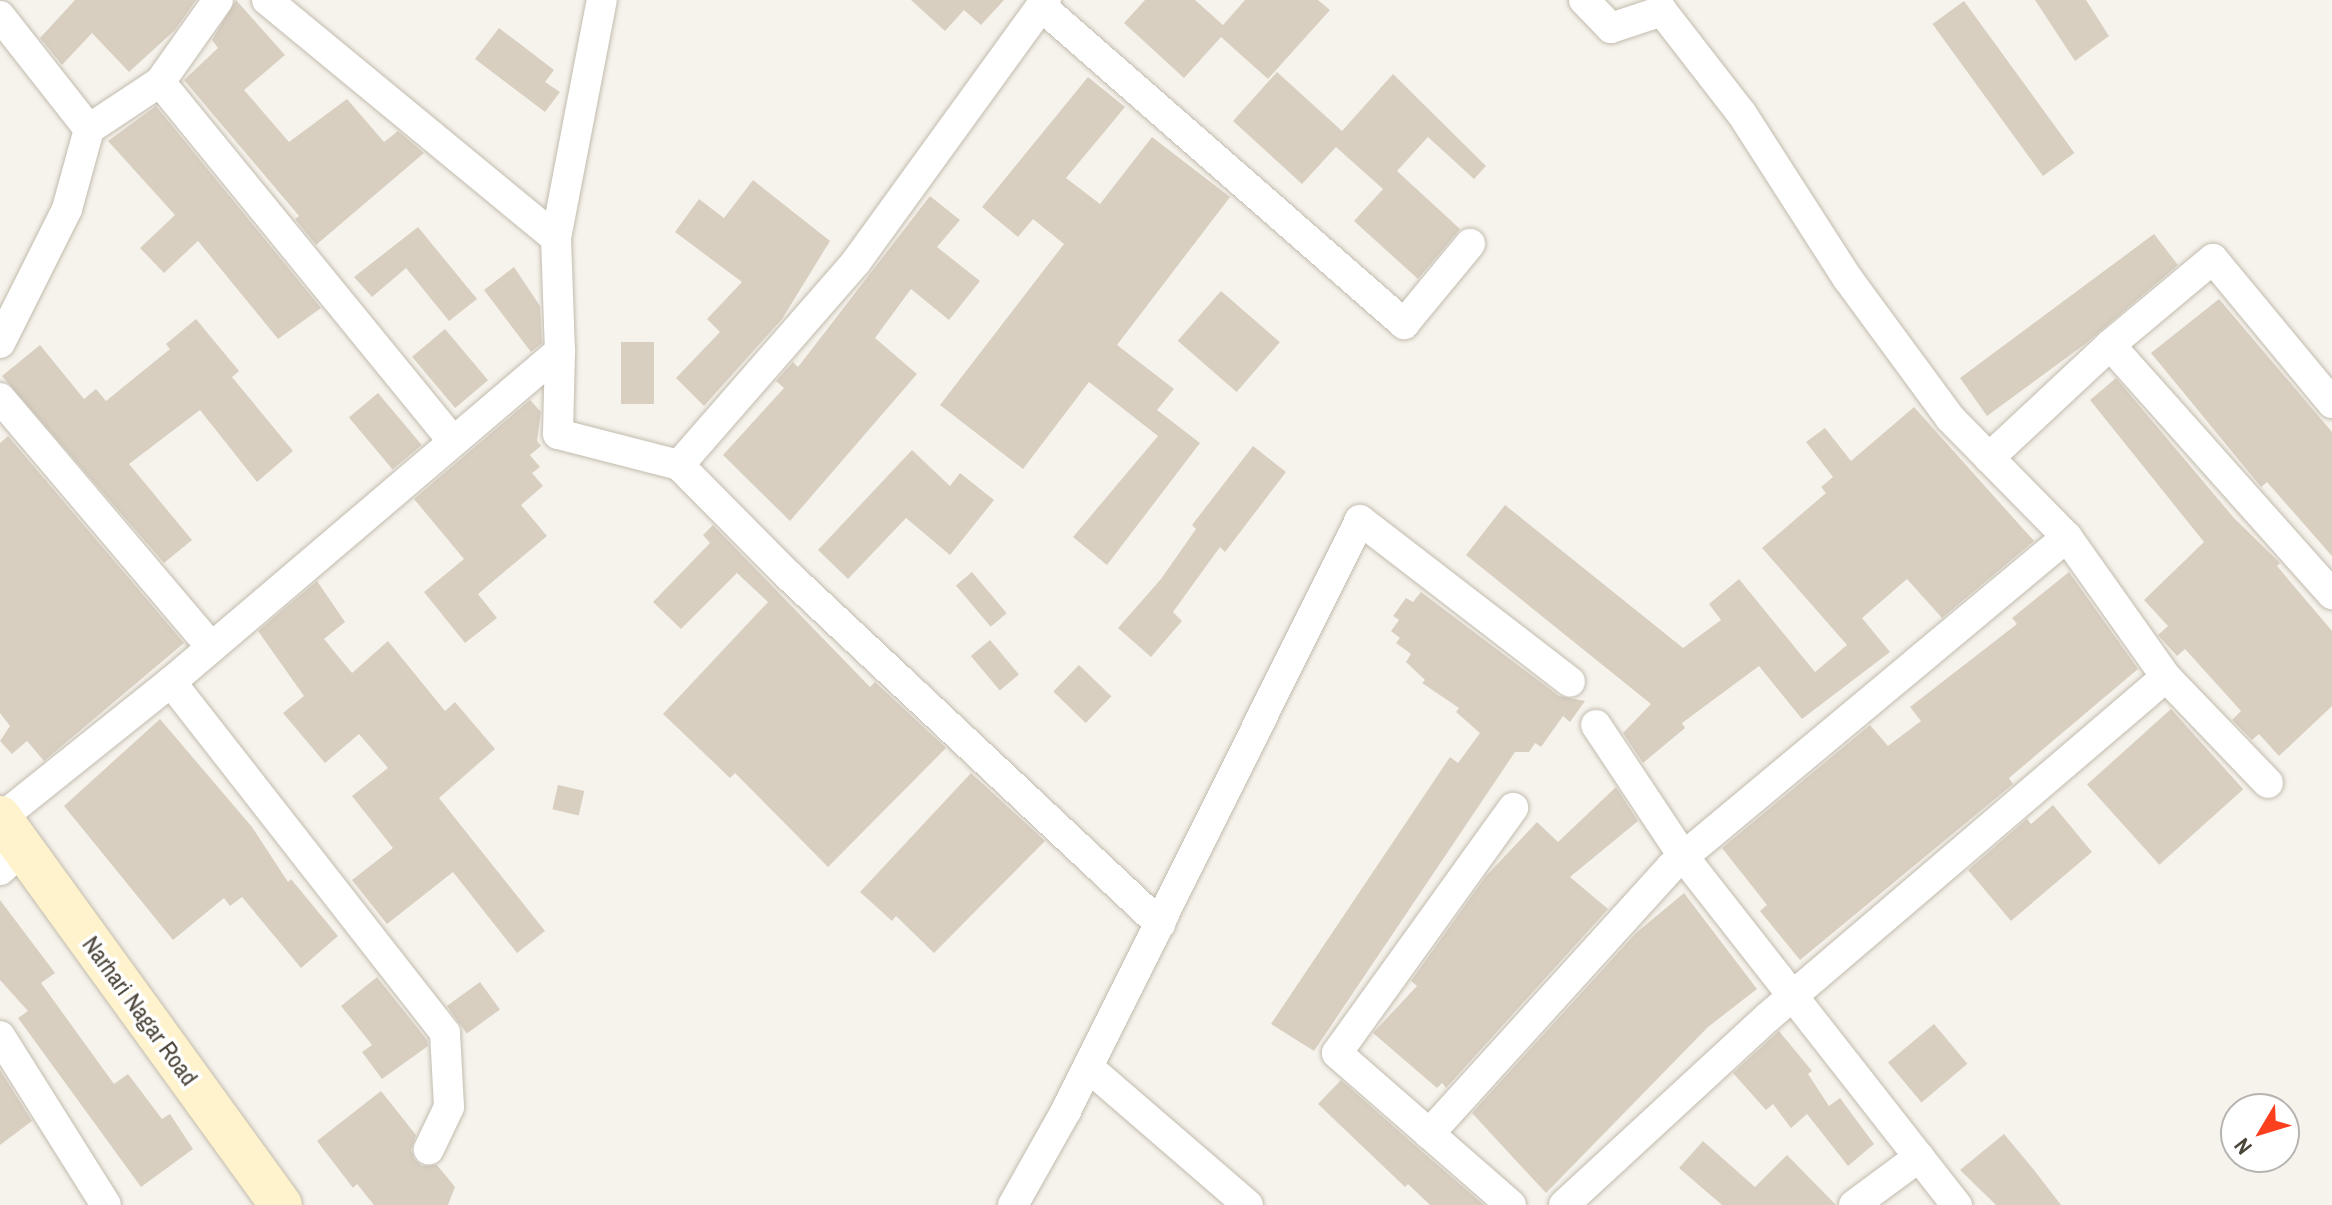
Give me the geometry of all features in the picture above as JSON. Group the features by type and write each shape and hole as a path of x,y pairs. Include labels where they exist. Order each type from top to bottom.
{"street":[{"path":"0,343 67,209 89,129 160,82 218,0"},
{"path":"267,0 556,238"},
{"path":"602,0 556,238 560,351 558,434 679,465 789,576 1160,924"},
{"path":"1584,0 1611,28 1662,11 1742,114 1895,342 1950,418 2067,537 2166,677 2268,783"},
{"path":"679,465 856,262 1044,3 1404,324 1470,244"},
{"path":"0,16 89,129"},
{"path":"160,82 453,441"},
{"path":"1989,458 2110,345 2213,259 2332,403"},
{"path":"2110,345 2332,594"},
{"path":"6,839 210,646 560,351"},
{"path":"0,398 210,646"},
{"path":"1013,1205 1088,1067 1360,520 1570,682"},
{"path":"1429,1134 1683,856 2067,537"},
{"path":"1564,1205 1793,996 2166,677"},
{"path":"171,682 445,1033 449,1107 429,1149"},
{"path":"1596,725 1683,856 1957,1205"},
{"path":"1511,1205 1337,1053 1513,808"},
{"name":"Narhari Nagar Road","path":"6,839 281,1205"},
{"path":"0,1036 106,1205"},
{"path":"1088,1067 1248,1205"},
{"path":"1854,1205 1919,1157"}],"building":[{"path":"75,0 196,0 175,30 129,72 92,33 62,65 40,38"},
{"path":"236,0 285,55 244,90 289,142 347,99 384,142 398,131 424,153 316,245 295,219 299,216 184,80 218,48 212,40"},
{"path":"911,0 1004,0 981,25 964,10 945,31"},
{"path":"1145,0 1195,0 1223,25 1245,0 1318,0 1330,10 1268,79 1221,37 1184,78 1124,23"},
{"path":"2035,0 2086,0 2109,36 2075,61"},
{"path":"1964,1 2075,153 2043,176 1932,24"},
{"path":"499,28 554,70 545,82 560,92 545,112 475,59"},
{"path":"1277,72 1342,131 1393,74 1486,166 1474,179 1428,137 1397,171 1460,229 1418,279 1354,221 1383,189 1336,147 1302,184 1233,121"},
{"path":"1088,77 1125,107 1066,178 1100,204 1152,137 1230,197 1117,345 1174,389 1157,410 1200,443 1107,565 1073,537 1158,436 1089,382 1023,469 940,405 1064,244 1033,219 1018,237 982,207"},
{"path":"156,106 321,308 278,339 198,241 164,273 140,248 175,215 108,141"},
{"path":"753,180 830,241 782,319 704,406 676,378 720,332 707,319 742,282 675,232 699,199 724,218"},
{"path":"930,196 960,220 937,247 980,281 949,320 911,289 875,338 917,374 790,521 723,455 784,388 776,381 793,362 798,367"},
{"path":"418,227 477,299 449,321 406,268 372,297 354,277"},
{"path":"2154,234 2178,265 2085,344 1987,416 1960,378"},
{"path":"514,267 540,306 542,343 531,352 484,290"},
{"path":"1221,291 1280,342 1237,392 1178,341"},
{"path":"2219,299 2332,432 2332,556 2267,482 2261,487 2151,353"},
{"path":"196,319 239,371 232,377 293,451 257,482 200,410 129,464 192,540 164,563 2,376 40,345 84,399 96,389 106,401 170,349 166,344"},
{"path":"445,329 488,380 455,408 412,357"},
{"path":"621,342 654,342 654,404 621,404"},
{"path":"2116,378 2234,518 2280,563 2277,566 2332,631 2332,706 2279,756 2259,734 2252,740 2232,720 2241,711 2185,649 2177,656 2158,635 2168,626 2144,600 2204,542 2090,400"},
{"path":"378,393 422,445 393,470 349,417"},
{"path":"530,400 541,412 537,441 541,446 530,455 540,467 532,473 543,486 521,505 547,536 478,594 497,618 465,643 424,592 464,559 414,499"},
{"path":"1914,407 2034,541 1942,618 1907,579 1862,618 1890,652 1802,719 1759,666 1682,723 1685,728 1643,763 1623,733 1651,704 1466,555 1505,505 1683,648 1721,620 1709,604 1739,579 1815,672 1847,645 1762,548 1826,493 1821,487 1833,477 1806,442 1825,428 1851,461"},
{"path":"8,436 184,643 44,761 27,741 12,754 0,741 10,726 0,713 0,443"},
{"path":"1253,446 1286,472 1225,552 1220,547 1173,612 1182,621 1151,657 1118,628 1161,579 1196,529 1192,525"},
{"path":"912,450 950,486 960,473 994,500 950,555 906,518 848,579 818,550"},
{"path":"713,525 870,687 875,682 946,748 828,867 735,773 730,778 663,714 768,602 737,573 681,629 653,602 710,543 703,535"},
{"path":"972,572 1007,613 991,627 956,585"},
{"path":"2069,572 2138,669 2009,778 2013,784 1800,960 1760,911 1767,905 1722,848 1870,725 1888,746 1921,721 1910,707 2017,624 2012,618"},
{"path":"317,581 345,622 324,639 352,673 388,641 445,711 455,702 495,749 439,798 545,931 517,953 453,872 387,924 352,880 393,848 352,796 388,768 359,734 325,763 283,713 304,696 258,631"},
{"path":"1421,592 1559,696 1585,701 1570,722 1563,716 1541,747 1535,743 1529,752 1515,752 1314,1051 1271,1024 1450,757 1458,763 1480,733 1456,712 1459,708 1422,683 1425,680 1406,662 1411,654 1396,643 1400,638 1391,631 1399,620 1393,616 1406,598 1413,602"},
{"path":"990,640 1019,674 1000,691 971,656"},
{"path":"1079,665 1111,696 1086,723 1053,692"},
{"path":"2171,709 2243,789 2159,865 2087,785"},
{"path":"160,719 252,827 288,882 291,879 338,936 301,968 242,897 230,906 224,898 173,940 64,806"},
{"path":"971,773 1045,841 934,953 896,916 892,921 860,892"},
{"path":"558,785 584,791 579,815 552,809"},
{"path":"1616,787 1638,821 1570,877 1608,909 1446,1088 1442,1083 1437,1088 1373,1033 1417,986 1411,981 1486,876 1537,822 1558,842"},
{"path":"2053,805 2092,852 2011,921 1968,870 2027,819 2031,824"},
{"path":"1684,893 1757,989 1708,1027 1546,1193 1472,1113 1636,933"},
{"path":"0,900 55,973 41,983 114,1084 128,1074 162,1119 170,1114 193,1149 141,1187 18,1018 28,1011 0,980"},
{"path":"377,977 427,1040 428,1046 382,1079 362,1052 372,1045 341,1006"},
{"path":"480,982 500,1010 467,1034 447,1006"},
{"path":"1934,1024 1967,1064 1921,1102 1888,1063"},
{"path":"1779,1031 1812,1071 1808,1074 1829,1106 1840,1098 1874,1144 1848,1166 1807,1114 1791,1128 1773,1104 1766,1110 1733,1073"},
{"path":"0,1070 32,1121 0,1145"},
{"path":"1341,1080 1484,1205 1430,1205 1408,1184 1405,1187 1318,1104"},
{"path":"381,1091 416,1135 411,1150 415,1160 422,1166 437,1165 455,1187 448,1205 374,1205 357,1184 353,1188 317,1141"},
{"path":"2004,1134 2061,1205 1996,1205 1960,1170"},
{"path":"1703,1141 1755,1187 1787,1155 1836,1205 1722,1205 1679,1168"}]}
